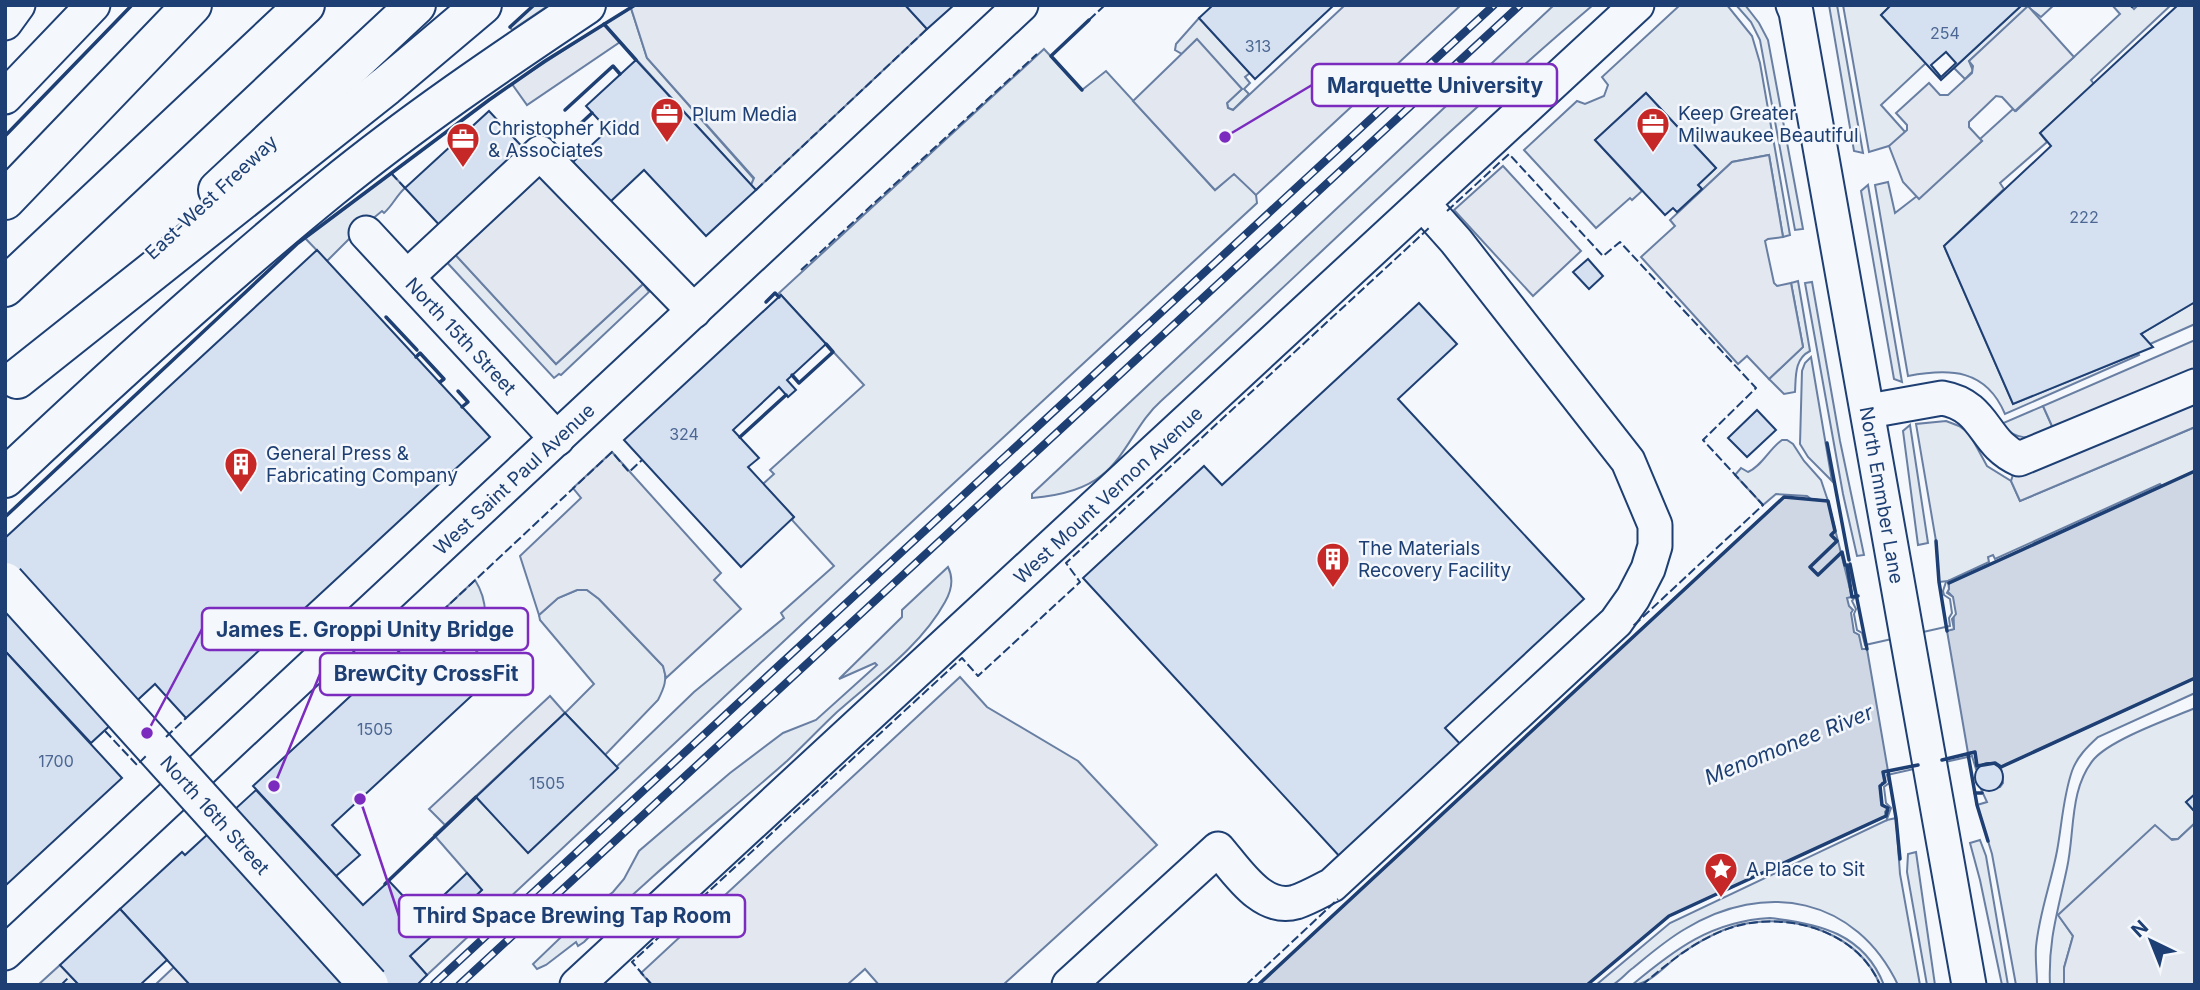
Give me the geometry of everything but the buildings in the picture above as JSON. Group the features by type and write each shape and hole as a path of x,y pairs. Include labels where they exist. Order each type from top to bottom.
{"main road":[{"path":"5,200 192,5"},
{"path":"5,287 305,5"},
{"name":"East-West Freeway","path":"11,384 416,5"},
{"path":"11,384 387,86 482,5"},
{"path":"5,478 164,330 332,187 438,108 586,5"},
{"name":"North 16th Street","path":"5,582 369,985"}],"street":[{"path":"5,17 18,5"},
{"path":"5,23 18,5"},
{"path":"5,97 93,5"},
{"name":"West Saint Paul Avenue","path":"5,953 1021,5"},
{"name":"West Mount Vernon Avenue","path":"578,985 1637,5"},
{"name":"North Emmber Lane","path":"1793,5 1969,985"},
{"path":"407,277 540,153 694,311"},
{"path":"1069,985 1218,849 1258,893 1274,902 1294,903 1332,885 1616,622 1633,598 1648,569 1655,546 1655,525 1628,461 1457,241 1423,204"},
{"name":"North 15th Street","path":"366,233 556,439"},
{"path":"1868,411 1942,398 1953,400 1975,413 2001,449 2019,459 2195,386"}],"shaded area":[{"path":"534,5 549,5 512,30 510,27"},
{"path":"635,5 905,5 927,29 756,190 751,185 754,178 647,58 631,8"},
{"path":"1345,5 1461,5 1256,195 1234,174 1215,190 1133,101 1197,39 1242,89 1227,103 1228,108 1233,110"},
{"path":"1554,5 1593,5 1429,151 1161,401 1102,475 1069,492 1032,498 1032,494"},
{"path":"1680,5 1727,5 1752,36 1760,63 1790,235 1783,237 1769,155 1732,162 1700,192 1702,189 1698,185 1716,168 1646,93 1595,140 1642,191 1596,228 1524,150 1577,101 1585,104 1604,96 1608,85 1602,77"},
{"path":"1736,5 1745,5 1768,40 1803,229 1795,230 1760,40 1751,22"},
{"path":"1829,5 1837,5 1863,153 1854,151"},
{"path":"1843,5 1891,5 1881,15 1926,63 1881,105 1906,133 1892,145 1869,152"},
{"path":"2022,5 2054,5 2041,17 2028,7 1969,61 1973,71 1965,79 1954,68"},
{"path":"2112,5 2130,5 2134,9 2138,5 2171,5 2091,80 2094,84 2040,133 2047,142 2000,183 2004,189 1944,246 2013,404 2138,353 2139,355 2005,414 1988,388 1965,375 1938,372 1908,376 1875,185 1888,182 1895,213 1917,196 1919,198 1982,141 1980,139 2013,109 2016,111 2120,14"},
{"path":"2028,6 2074,57 2015,111 2002,97 1996,96 1969,122 1969,127 1982,141 1919,199 1903,182 1889,146 1907,130 1907,125 1896,113 1929,83 1940,95 1948,95 1972,73 1973,66 1969,61"},
{"path":"631,8 647,58 754,179 751,185 604,24"},
{"path":"1199,18 1250,73 1245,77 1250,83 1244,89 1249,94 1233,110 1228,108 1227,103 1242,89 1196,40 1182,54 1175,50 1176,44"},
{"path":"604,24 620,42 527,105 512,84"},
{"path":"1044,49 1082,90 1106,71 1215,190 1232,175 1237,174 1256,195 1257,203 427,975 410,956 482,890 434,835 476,797 528,852 694,692 784,618 781,613 834,566 763,484 774,474 770,470 864,385 779,293"},
{"path":"1769,155 1783,237 1765,241 1774,283 1777,286 1791,283 1803,347 1769,379 1747,356 1738,364 1641,257 1675,226 1670,220 1732,162"},
{"path":"1503,166 1581,251 1533,296 1454,210"},
{"path":"535,169 643,284 556,364 451,250"},
{"path":"391,173 405,188 384,213 382,211 354,234 327,261 305,238"},
{"path":"1868,185 1902,382 1894,379 1861,191"},
{"path":"451,250 556,364 643,284 649,292 561,375 554,378 442,257"},
{"path":"1798,281 1810,351 1798,364 1795,392 1784,394 1769,379 1803,347 1791,283"},
{"path":"1812,282 1840,441 1864,555 1857,556 1843,494 1805,283"},
{"path":"2195,302 2195,324 2150,344 2141,334"},
{"path":"2195,340 2195,427 2020,501 2011,481 2025,438 2050,430 2052,426 2043,406"},
{"path":"1811,357 1832,481 1808,457 1800,444 1802,371"},
{"path":"2043,406 2052,426 2050,430 2024,437 2013,434 2001,424"},
{"path":"1946,421 1969,433 1987,466 2011,481 2020,501 2195,427 2195,471 2162,486 2160,484 1995,559 1993,555 1988,557 1989,562 1948,581 1939,582 1936,541 1916,424"},
{"path":"1910,425 1928,543 1918,545 1903,431"},
{"path":"1782,440 1793,444 1821,480 1828,501 1807,496 1776,494 1763,505 1735,475 1741,468 1748,472 1753,469"},
{"path":"612,452 721,573 714,580 741,609 666,678 663,666 599,599 587,590 577,590 558,598 539,615 520,556 581,498 573,488"},
{"path":"948,567 952,580 947,598 935,618 910,647 584,942 578,946 576,942 537,969 533,964 585,914 613,892 624,879 639,851 730,773 783,733 816,720 877,665 875,663 839,679 902,617 902,610"},
{"path":"475,580 483,597 485,615 477,652 462,633 455,631 439,646 434,641 440,634 436,630 430,636 423,629"},
{"path":"577,590 587,590 599,599 663,666 665,675 665,683 658,700 605,755 565,713 594,684 540,620 539,615 558,598"},
{"path":"960,677 987,707 1078,761 1157,845 1003,985 879,985 865,969 847,985 652,985 641,973"},
{"path":"2195,678 2195,693 2098,737 2077,761 2067,791 2057,851 2042,911 2036,952 2037,985 2016,985 1992,854 1977,805 1987,802 1981,789 2000,787 2003,783 2001,767"},
{"path":"550,696 565,713 445,825 429,809"},
{"path":"2195,708 2195,794 2186,802 2195,812 2195,823 2178,839 2170,839 2059,916 2073,936 2064,968 2064,985 2050,985 2054,926 2069,854 2074,811 2086,771 2094,759 2114,744"},
{"path":"1896,818 1900,874 1920,985 1898,985 1880,955 1858,932 1833,916 1806,906 1776,902 1746,905 1715,914 1671,938 1615,984 1596,985 1670,923"},
{"path":"2195,823 2195,985 2064,985 2064,968 2073,936 2058,915 2155,825 2172,840 2178,839"},
{"path":"1980,840 1986,856 2008,985 2002,985 1970,843"},
{"path":"1916,852 1935,985 1927,985 1907,872 1908,854"},
{"path":"1770,918 1806,923 1838,934 1865,954 1884,985 1880,985 1857,952 1841,940 1804,925 1763,921 1735,926 1713,935 1679,955 1646,981 1632,985 1695,939 1730,925"},
{"path":"60,965 79,985 38,985"},
{"path":"174,967 190,985 155,985"}],"water":[{"name":"Menomonee River","path":"2195,471 2195,678 2001,767 1995,763 1977,766 1974,752 1884,772 1882,804 1888,808 1886,816 1669,916 1587,985 1258,985 1784,497 1828,501 1852,597 1848,598 1853,610 1854,632 1859,634 1863,649 1954,629 1953,597 1947,591 1949,583"}],"pier":[{"path":"1845,565 1848,565 1856,596 1852,601 1856,609 1854,614 1857,630 1862,633 1865,645 1950,626 1950,599 1943,591 1948,581 1947,593 1953,597 1956,614 1952,619 1954,629 1947,631 1968,753 1975,752 1977,766 1995,763 2001,770 1994,767 1976,769 1972,756 1887,775 1889,783 1884,787 1886,803 1891,808 1887,819 1885,812 1888,808 1882,805 1880,786 1885,782 1883,772 1888,771 1867,649 1862,649 1859,635 1854,632 1851,613 1853,610 1847,598 1852,597"}],"railway":[{"path":"434,984 1494,5"},
{"path":"459,985 1520,5"}],"fence":[{"path":"1089,20 1105,5"},
{"path":"2130,5 2134,5"},
{"path":"756,190 927,29"},
{"path":"801,270 1037,54"},
{"path":"1447,211 1509,154 1603,256 1620,242 1756,388 1703,440 1763,505 1631,628"},
{"path":"391,173 405,188"},
{"path":"652,985 632,962 962,658 978,676 1080,582 1066,563 1429,228"},
{"path":"423,629 612,452 629,472 642,460"},
{"path":"166,737 186,718"},
{"path":"105,731 137,765 146,756"},
{"path":"1246,985 1338,899"},
{"path":"1642,985 1680,955 1711,936 1744,924 1767,922 1790,923 1834,936 1853,949 1869,965 1880,985"},
{"path":"61,985 70,976"}],"wall":[{"path":"5,136 132,5"},
{"path":"510,27 534,5"},
{"path":"5,517 298,243 489,100 545,61 635,5"},
{"path":"1082,90 1051,56 1089,20"},
{"path":"604,24 636,60"},
{"path":"565,110 613,66 620,74"},
{"path":"578,126 592,113"},
{"path":"766,302 775,293 779,297"},
{"path":"386,317 417,350"},
{"path":"792,375 799,383 833,352 826,344"},
{"path":"416,357 420,353 444,379 440,382"},
{"path":"458,391 468,402 462,407"},
{"path":"740,437 786,395"},
{"path":"1827,443 1849,560"},
{"path":"1949,583 2195,471"},
{"path":"1258,985 1784,497 1828,501 1835,531 1831,535 1837,541 1810,567 1818,575 1842,552 1845,565"},
{"path":"1936,541 1947,631"},
{"path":"1850,564 1867,649"},
{"path":"1847,565 1852,597 1858,596"},
{"path":"1942,760 1975,752 1977,766 1995,763 2001,767 2195,678"},
{"path":"1968,754 1977,805 1988,841"},
{"path":"1587,985 1669,916 1886,816 1888,808 1882,805 1880,786 1885,782 1883,772 1918,765"},
{"path":"1888,771 1900,859"},
{"path":"1975,793 1982,793"},
{"path":"385,884 476,797"}],"place":[{"name":"Marquette University","path":"1225,137"},
{"name":"Plum Media","path":"667,144"},
{"name":"Keep Greater Milwaukee Beautiful","path":"1653,154"},
{"name":"Christopher Kidd & Associates","path":"463,169"},
{"name":"General Press & Fabricating Company","path":"241,494"},
{"name":"The Materials Recovery Facility","path":"1333,589"},
{"name":"James E. Groppi Unity Bridge","path":"147,733"},
{"name":"BrewCity CrossFit","path":"274,786"},
{"name":"Third Space Brewing Tap Room","path":"360,799"},
{"name":"A Place to Sit","path":"1721,899"}]}
